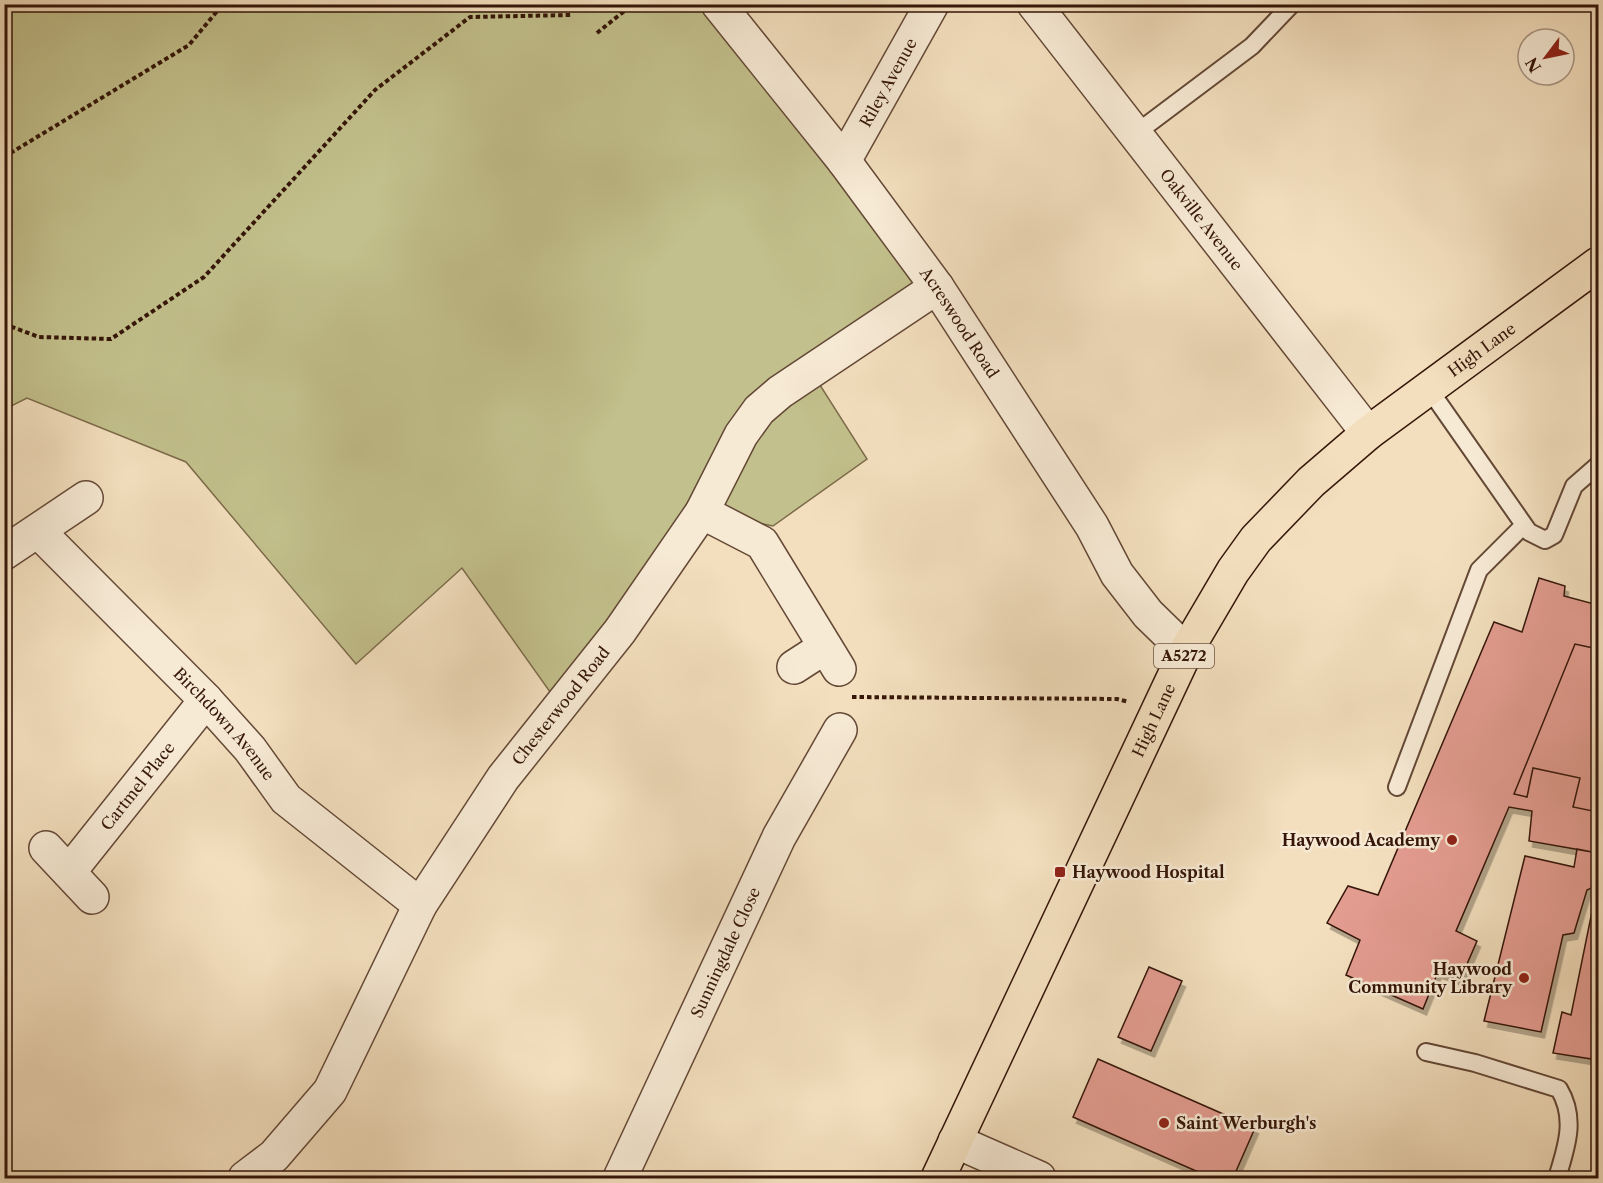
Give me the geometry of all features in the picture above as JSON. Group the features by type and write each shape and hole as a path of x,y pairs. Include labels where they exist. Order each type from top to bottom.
{"main road":[{"name":"High Lane","path":"938,1179 1048,951 1186,651 1233,572 1256,539 1311,482 1368,433 1599,264"}],"street":[{"name":"Acreswood Road","path":"718,4 844,161 937,287 1092,526 1117,574 1148,614 1186,651"},
{"name":"Riley Avenue","path":"844,161 932,4"},
{"name":"Oakville Avenue","path":"1034,4 1368,433"},
{"name":"Chesterwood Road","path":"245,1179 274,1156 330,1091 420,905 503,778 620,631 702,512 741,435 759,410 780,392 937,287"},
{"path":"4,553 39,532 86,498"},
{"path":"702,512 762,543 832,658 794,667"},
{"name":"Birchdown Avenue","path":"39,532 206,700 250,749 286,799 420,905"},
{"name":"Cartmel Place","path":"69,872 206,700"},
{"name":"Sunningdale Close","path":"620,1179 779,837 840,730"},
{"path":"46,848 92,897"},
{"path":"955,1141 1039,1179"}],"lane":[{"path":"1135,134 1252,46 1293,4"},
{"path":"1429,389 1529,532 1545,540 1554,535 1574,486 1599,465"},
{"path":"1397,787 1479,570 1524,525"},
{"path":"1426,1052 1475,1063 1559,1089 1569,1110 1569,1131 1557,1179"}],"path":[{"path":"4,157 189,45 223,4"},
{"path":"597,33 633,4"},
{"path":"4,324 39,337 111,339 204,277 375,90 470,17 571,15"},
{"path":"840,730 850,697 1117,699 1158,711"}],"shaded area":[{"path":"4,5 719,5 937,287 811,371 867,459 773,526 702,512 560,706 462,568 356,664 186,462 27,398 5,409"}],"building":[{"name":"Haywood Academy","path":"1539,578 1565,586 1564,596 1598,605 1598,649 1575,644 1514,794 1527,797 1533,768 1580,778 1573,807 1598,812 1598,853 1529,841 1532,811 1509,807 1456,931 1477,941 1460,980 1438,972 1423,1009 1346,975 1360,940 1327,923 1348,886 1378,895 1494,622 1522,632"},
{"name":"Haywood Academy","path":"1539,578 1565,586 1564,596 1598,605 1598,853 1529,841 1532,811 1509,807 1456,931 1477,941 1460,980 1438,972 1423,1009 1346,975 1360,940 1327,923 1348,886 1378,895 1494,622 1522,632"},
{"name":"Haywood Community Library","path":"1577,849 1598,853 1598,885 1587,890 1574,933 1563,935 1541,1032 1484,1021 1525,856 1574,867"},
{"path":"1598,882 1598,1060 1553,1053 1562,1012 1571,1015"},
{"path":"1598,882 1598,1060 1553,1053 1562,1012 1571,1015"},
{"path":"1149,967 1182,981 1151,1051 1118,1037"},
{"name":"Saint Werburgh's","path":"1098,1059 1255,1128 1233,1178 1212,1178 1073,1117"}],"place":[{"name":"Haywood Academy","path":"1452,840"},
{"name":"Haywood Hospital","path":"1060,872"},
{"name":"Haywood Community Library","path":"1524,978"},
{"name":"Saint Werburgh's","path":"1164,1123"}]}
